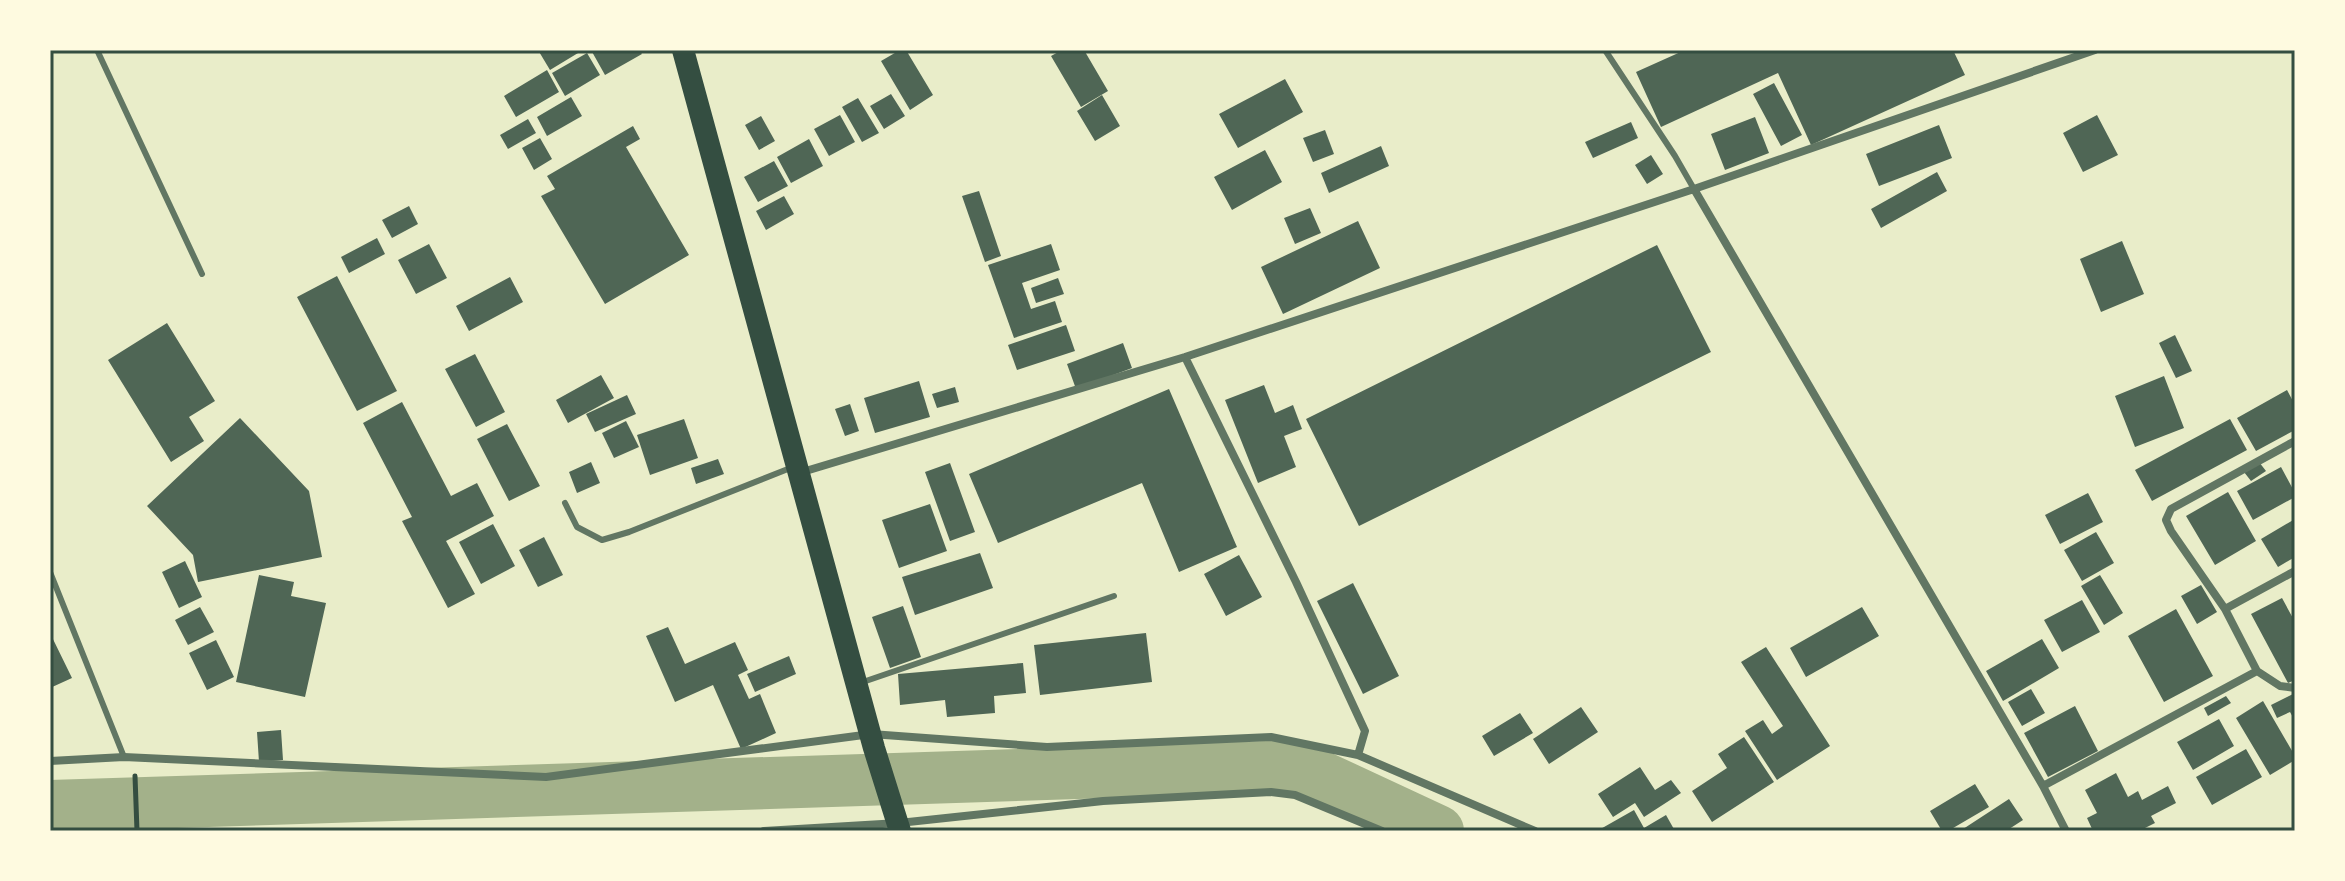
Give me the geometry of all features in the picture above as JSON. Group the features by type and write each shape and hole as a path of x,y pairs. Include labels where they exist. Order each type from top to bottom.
{"highway":[{"path":"683,50 856,684 898,822"}],"street":[{"path":"797,469 1185,357 1694,189 2095,50"},
{"path":"1694,189 2043,786 2066,831"},
{"path":"1185,357 1296,582 1365,731 1358,755"},
{"path":"2295,441 2171,509 2166,520 2225,609 2257,671 2280,686 2295,688"},
{"path":"2225,609 2295,571"},
{"path":"2043,786 2257,671"},
{"path":"50,761 124,757 546,777 872,741 1047,747 1271,737 1358,755 1535,831"},
{"path":"764,831 898,822 1103,801 1271,792 1295,795 1382,831"}],"lane":[{"path":"97,50 202,274"},
{"path":"1605,50 1694,189"},
{"path":"565,503 577,527 602,540 797,469"},
{"path":"50,572 124,757"},
{"path":"856,684 1114,596"}],"path":[{"path":"136,781 137,831"}],"building":[{"path":"538,50 583,50 550,70"},
{"path":"591,50 639,50 642,54 605,75"},
{"path":"900,50 906,50 933,95 910,110 881,61"},
{"path":"1062,50 1084,50 1108,91 1081,107 1051,56"},
{"path":"1685,50 1953,50 1965,75 1811,145 1778,73 1661,127 1636,72"},
{"path":"587,53 600,75 565,96 552,73"},
{"path":"547,70 559,92 516,117 504,96"},
{"path":"1285,79 1303,112 1238,148 1219,114"},
{"path":"1774,83 1802,135 1781,146 1753,94"},
{"path":"891,94 905,116 884,129 870,106"},
{"path":"1102,95 1120,126 1095,141 1077,111"},
{"path":"571,97 582,116 547,136 537,117"},
{"path":"858,98 879,133 862,142 842,107"},
{"path":"840,115 855,142 829,156 814,129"},
{"path":"2097,115 2118,155 2083,172 2063,133"},
{"path":"761,116 775,141 759,150 745,125"},
{"path":"1755,117 1769,153 1725,170 1711,134"},
{"path":"528,119 536,133 508,149 500,135"},
{"path":"1631,122 1638,138 1593,158 1585,142"},
{"path":"1939,125 1952,158 1879,186 1866,154"},
{"path":"633,126 640,139 626,147 689,255 605,304 541,196 555,189 547,176"},
{"path":"1325,130 1334,154 1313,162 1303,138"},
{"path":"540,138 552,159 534,170 522,148"},
{"path":"809,139 823,166 791,183 777,157"},
{"path":"1381,146 1389,166 1329,193 1321,173"},
{"path":"1265,150 1282,182 1232,210 1214,177"},
{"path":"1651,155 1663,174 1647,184 1635,165"},
{"path":"774,161 788,186 758,202 744,177"},
{"path":"1937,172 1947,191 1881,228 1871,209"},
{"path":"979,191 1001,256 985,262 962,196"},
{"path":"784,196 794,214 766,230 756,211"},
{"path":"409,206 418,224 392,238 382,220"},
{"path":"1310,208 1321,233 1295,244 1284,218"},
{"path":"1358,221 1380,268 1283,314 1261,267"},
{"path":"377,238 385,254 349,273 341,257"},
{"path":"2122,241 2144,294 2101,312 2080,259"},
{"path":"429,244 447,278 416,294 398,260"},
{"path":"1051,244 1060,270 1022,283 1031,309 1055,301 1062,322 1014,338 988,265"},
{"path":"1657,245 1711,352 1359,526 1306,419"},
{"path":"337,276 397,391 357,411 297,297"},
{"path":"510,277 523,302 469,331 456,306"},
{"path":"1058,278 1064,294 1036,303 1031,288"},
{"path":"167,323 215,401 189,417 204,441 171,462 108,360"},
{"path":"1066,325 1075,351 1017,370 1008,345"},
{"path":"2175,335 2192,371 2176,378 2159,343"},
{"path":"1123,343 1132,368 1076,389 1067,364"},
{"path":"475,354 505,412 476,427 445,369"},
{"path":"601,375 614,398 568,423 556,400"},
{"path":"2164,376 2184,428 2135,447 2115,396"},
{"path":"919,381 930,417 875,433 864,398"},
{"path":"1264,385 1275,413 1293,405 1302,429 1284,436 1296,467 1258,483 1225,400"},
{"path":"955,387 959,402 937,408 932,394"},
{"path":"1169,389 1237,547 1179,572 1142,483 998,543 969,474"},
{"path":"2287,390 2295,405 2295,430 2256,451 2237,418"},
{"path":"627,395 636,414 595,432 586,414"},
{"path":"402,402 451,496 477,483 494,516 446,541 475,594 448,608 402,521 412,517 363,423"},
{"path":"850,404 859,431 845,436 835,409"},
{"path":"240,418 309,491 322,557 198,582 193,555 147,506"},
{"path":"684,419 698,458 650,475 637,435"},
{"path":"2230,419 2247,450 2152,501 2135,470"},
{"path":"626,421 639,447 614,458 602,433"},
{"path":"507,424 540,486 509,501 477,439"},
{"path":"718,459 724,474 696,484 691,468"},
{"path":"591,462 600,483 577,493 569,472"},
{"path":"2259,462 2266,471 2251,481 2244,472"},
{"path":"950,463 975,532 950,541 925,472"},
{"path":"2281,467 2295,497 2253,520 2237,491"},
{"path":"2228,492 2256,541 2215,565 2186,516"},
{"path":"2088,493 2103,522 2060,544 2045,515"},
{"path":"930,504 947,551 899,568 882,520"},
{"path":"2295,519 2295,557 2278,567 2261,539"},
{"path":"493,524 515,566 481,584 459,542"},
{"path":"2096,532 2114,563 2082,581 2064,550"},
{"path":"544,537 563,575 538,587 519,550"},
{"path":"980,553 993,588 915,615 902,577"},
{"path":"1239,555 1262,597 1226,616 1204,574"},
{"path":"185,561 202,597 179,608 162,572"},
{"path":"259,575 294,582 291,596 326,603 305,697 236,682"},
{"path":"2100,575 2123,613 2104,625 2081,586"},
{"path":"1353,583 1399,676 1363,694 1317,601"},
{"path":"2201,585 2217,612 2197,624 2181,596"},
{"path":"2282,598 2295,622 2295,680 2288,683 2251,614"},
{"path":"2082,600 2100,632 2062,652 2044,620"},
{"path":"903,606 921,657 890,668 872,617"},
{"path":"200,607 214,632 188,645 175,620"},
{"path":"1862,607 1879,636 1806,677 1790,648"},
{"path":"2176,609 2213,676 2164,702 2128,636"},
{"path":"668,627 685,664 735,642 748,670 738,675 749,699 760,694 776,733 741,749 713,685 675,702 646,636"},
{"path":"50,633 72,678 50,688"},
{"path":"1146,633 1152,682 1040,695 1034,645"},
{"path":"2042,639 2059,668 2003,701 1986,671"},
{"path":"216,640 234,677 207,690 189,653"},
{"path":"1766,647 1830,746 1777,780 1745,731 1763,720 1772,734 1783,726 1741,662"},
{"path":"789,656 796,674 755,692 747,674"},
{"path":"1023,663 1026,693 994,696 995,713 947,717 945,700 900,705 898,674"},
{"path":"2031,689 2045,713 2022,726 2008,702"},
{"path":"2295,693 2295,721 2290,712 2277,718 2271,705"},
{"path":"2226,696 2231,703 2208,716 2204,708"},
{"path":"2263,701 2295,756 2295,760 2270,775 2236,718"},
{"path":"2075,706 2098,751 2048,777 2024,733"},
{"path":"1581,707 1598,732 1549,764 1533,739"},
{"path":"1520,713 1533,733 1494,756 1482,736"},
{"path":"2219,719 2234,746 2193,770 2177,742"},
{"path":"281,730 283,760 259,762 257,732"},
{"path":"1744,737 1774,782 1712,822 1692,791 1727,768 1718,754"},
{"path":"2246,749 2262,777 2212,805 2196,777"},
{"path":"1640,767 1655,790 1671,780 1681,793 1644,817 1635,803 1613,817 1598,794"},
{"path":"2116,773 2128,797 2138,791 2142,800 2168,786 2176,803 2151,816 2155,823 2139,831 2093,831 2087,818 2097,813 2085,790"},
{"path":"1975,784 1989,807 1948,831 1942,831 1930,811"},
{"path":"2009,799 2023,820 2006,831 1960,831"},
{"path":"1634,810 1644,828 1666,815 1675,831 1597,831"}],"waterway":[{"path":"50,806 1298,766 1438,831"}]}
